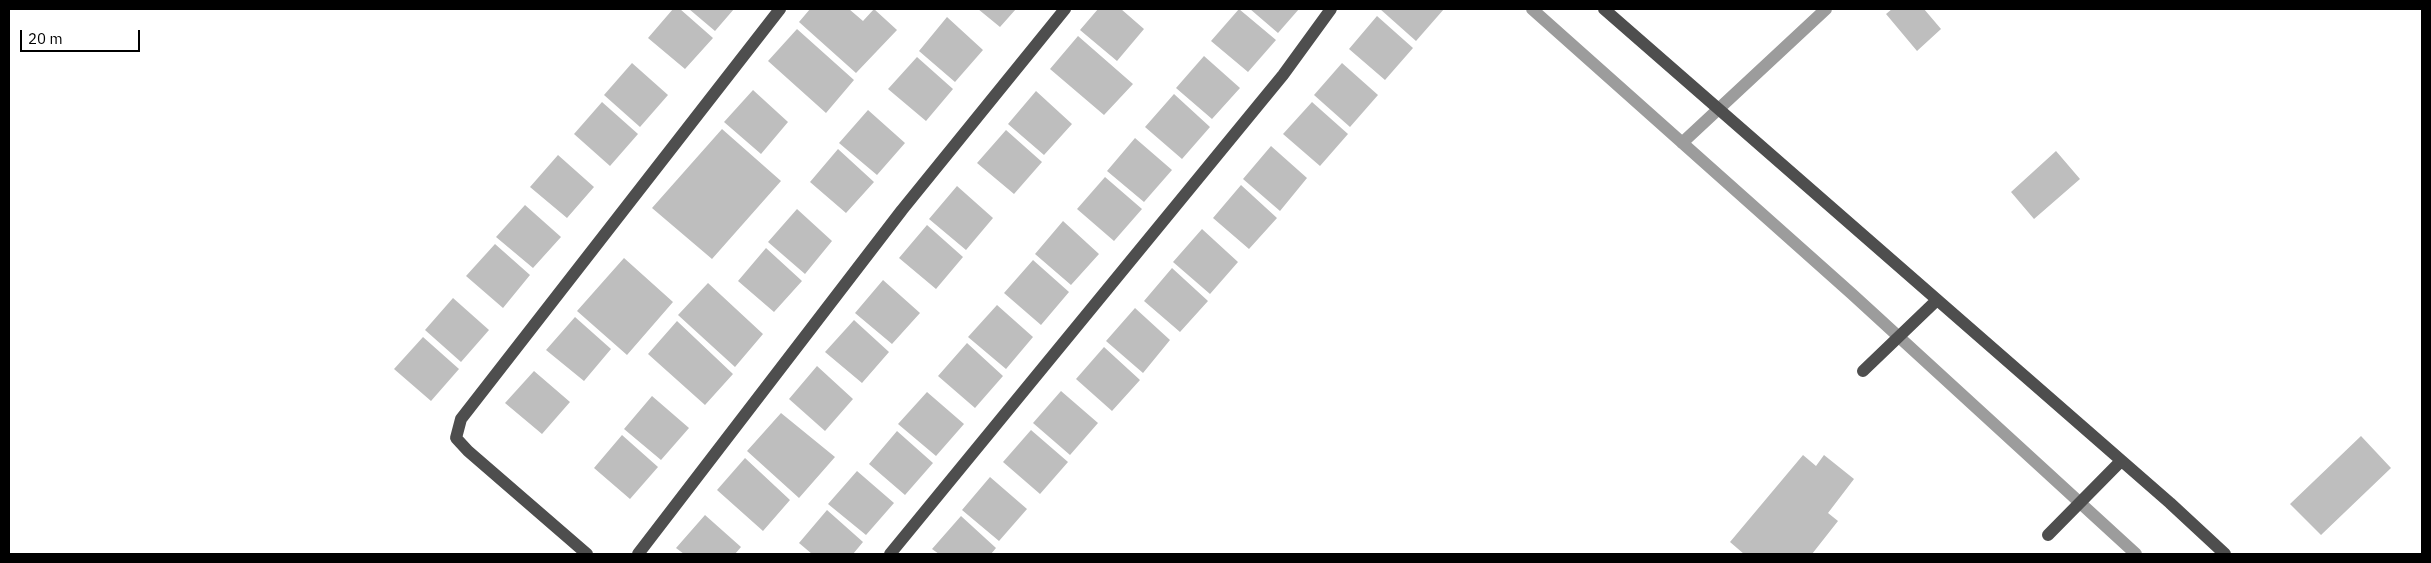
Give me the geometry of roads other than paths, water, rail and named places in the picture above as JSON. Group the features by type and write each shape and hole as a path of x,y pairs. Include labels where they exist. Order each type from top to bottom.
{"street":[{"path":"587,554 462,445 456,438 461,419 780,9"},
{"path":"638,554 902,210 1065,9"},
{"path":"890,554 1283,75 1331,9"},
{"path":"1604,9 2225,554"},
{"path":"1863,371 1936,300"},
{"path":"2048,535 2121,461"}],"waterway":[{"path":"1532,9 1852,294 2136,554"},
{"path":"1682,143 1826,9"}]}
